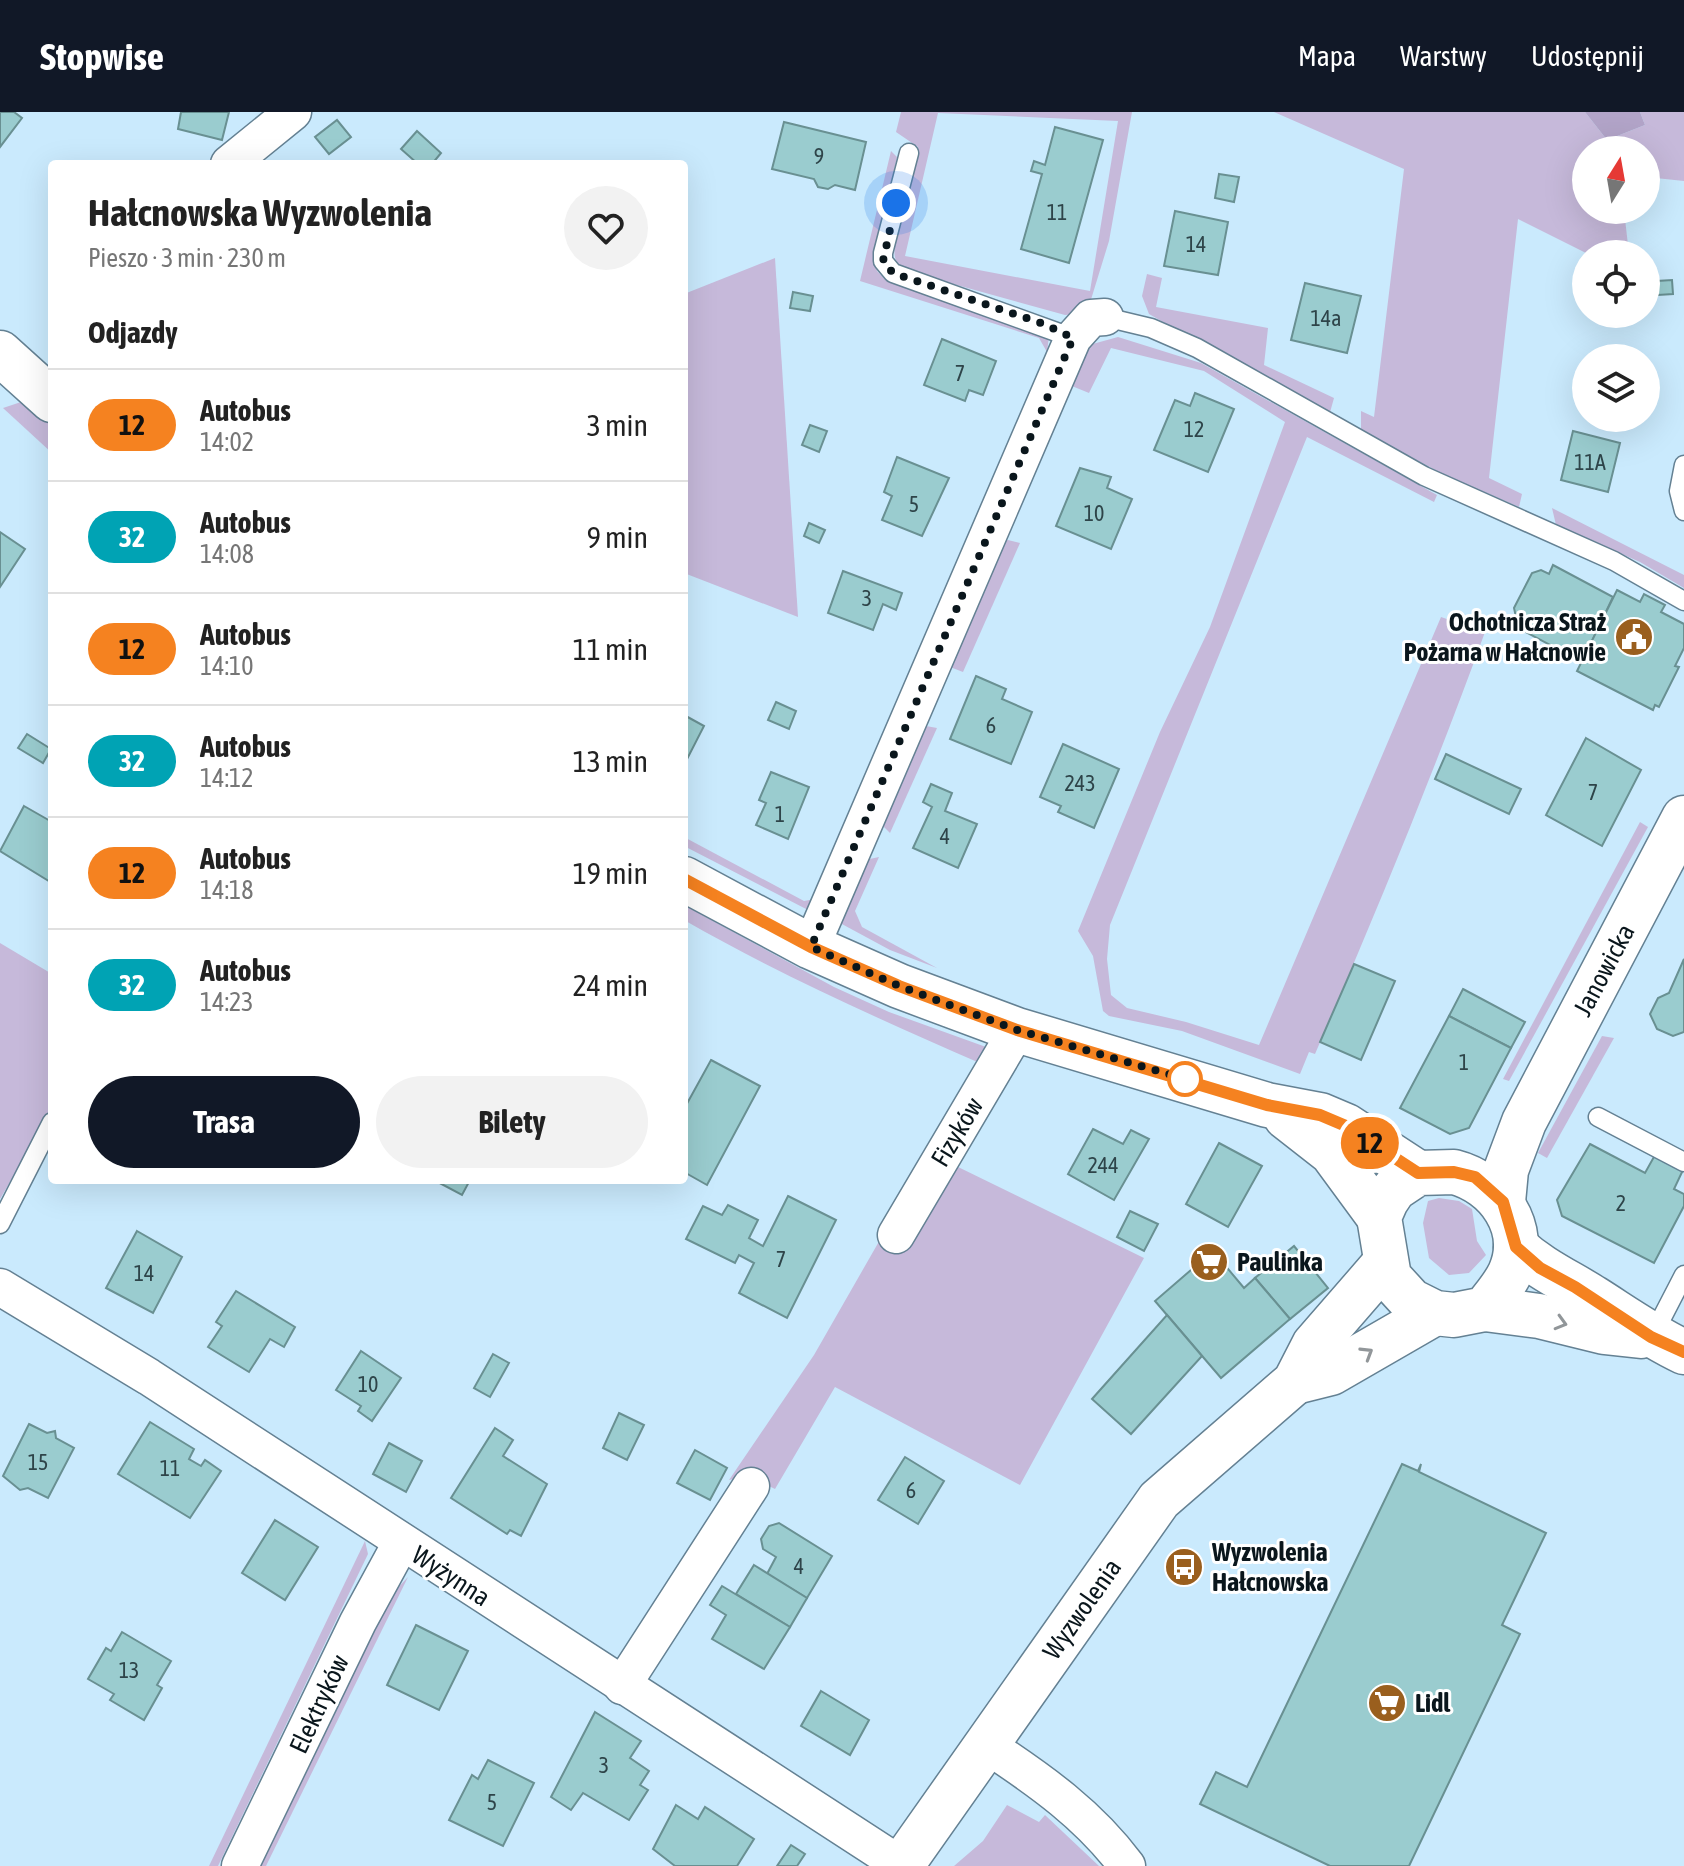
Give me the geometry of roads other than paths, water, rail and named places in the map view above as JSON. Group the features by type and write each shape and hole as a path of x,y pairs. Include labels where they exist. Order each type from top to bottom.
{"street":[{"path":"234,160 293,112"},
{"path":"811,947 1073,338 1091,318 1105,317"},
{"path":"0,353 48,396"},
{"name":"Janowicka","path":"1503,1202 1506,1170 1524,1122 1684,818"},
{"path":"688,881 811,947 899,986 1017,1030 1267,1105 1320,1115 1436,1173 1475,1177 1503,1202 1516,1247 1511,1270 1485,1309"},
{"name":"Fizyków","path":"896,1235 1017,1030"},
{"path":"1267,1105 1304,1128 1332,1153 1379,1217 1389,1277 1398,1290 1435,1313 1454,1315 1485,1309 1539,1316 1668,1345"},
{"name":"Janowicka","path":"1436,1173 1524,1122"},
{"path":"1379,1217 1394,1189 1436,1173"},
{"path":"1516,1247 1540,1268 1668,1345"},
{"name":"Wyzwolenia","path":"901,1866 1159,1500 1295,1382 1314,1345 1386,1262"},
{"name":"Wyżynna","path":"0,1287 149,1377 901,1866"},
{"name":"Wyzwolenia","path":"1295,1382 1331,1373 1435,1313"},
{"path":"622,1686 751,1486"},
{"name":"Elektryków","path":"240,1866 358,1622 401,1543"},
{"path":"988,1746 1071,1805 1105,1837 1127,1866"}],"lane":[{"path":"909,153 883,253 886,266 893,273 1044,324 1073,338"},
{"path":"1105,317 1151,328 1197,348 1424,476 1614,561 1684,601"},
{"path":"1684,465 1679,491 1684,511"},
{"path":"1598,1117 1684,1162"},
{"path":"0,1224 48,1130"},
{"path":"1668,1345 1684,1275"}],"place":[{"name":"Ochotnicza Straż Pożarna w Hałcnowie","path":"1634,637"},
{"name":"Paulinka","path":"1209,1262"},
{"name":"Wyzwolenia Hałcnowska","path":"1184,1567"},
{"name":"Lidl","path":"1387,1703"}]}
